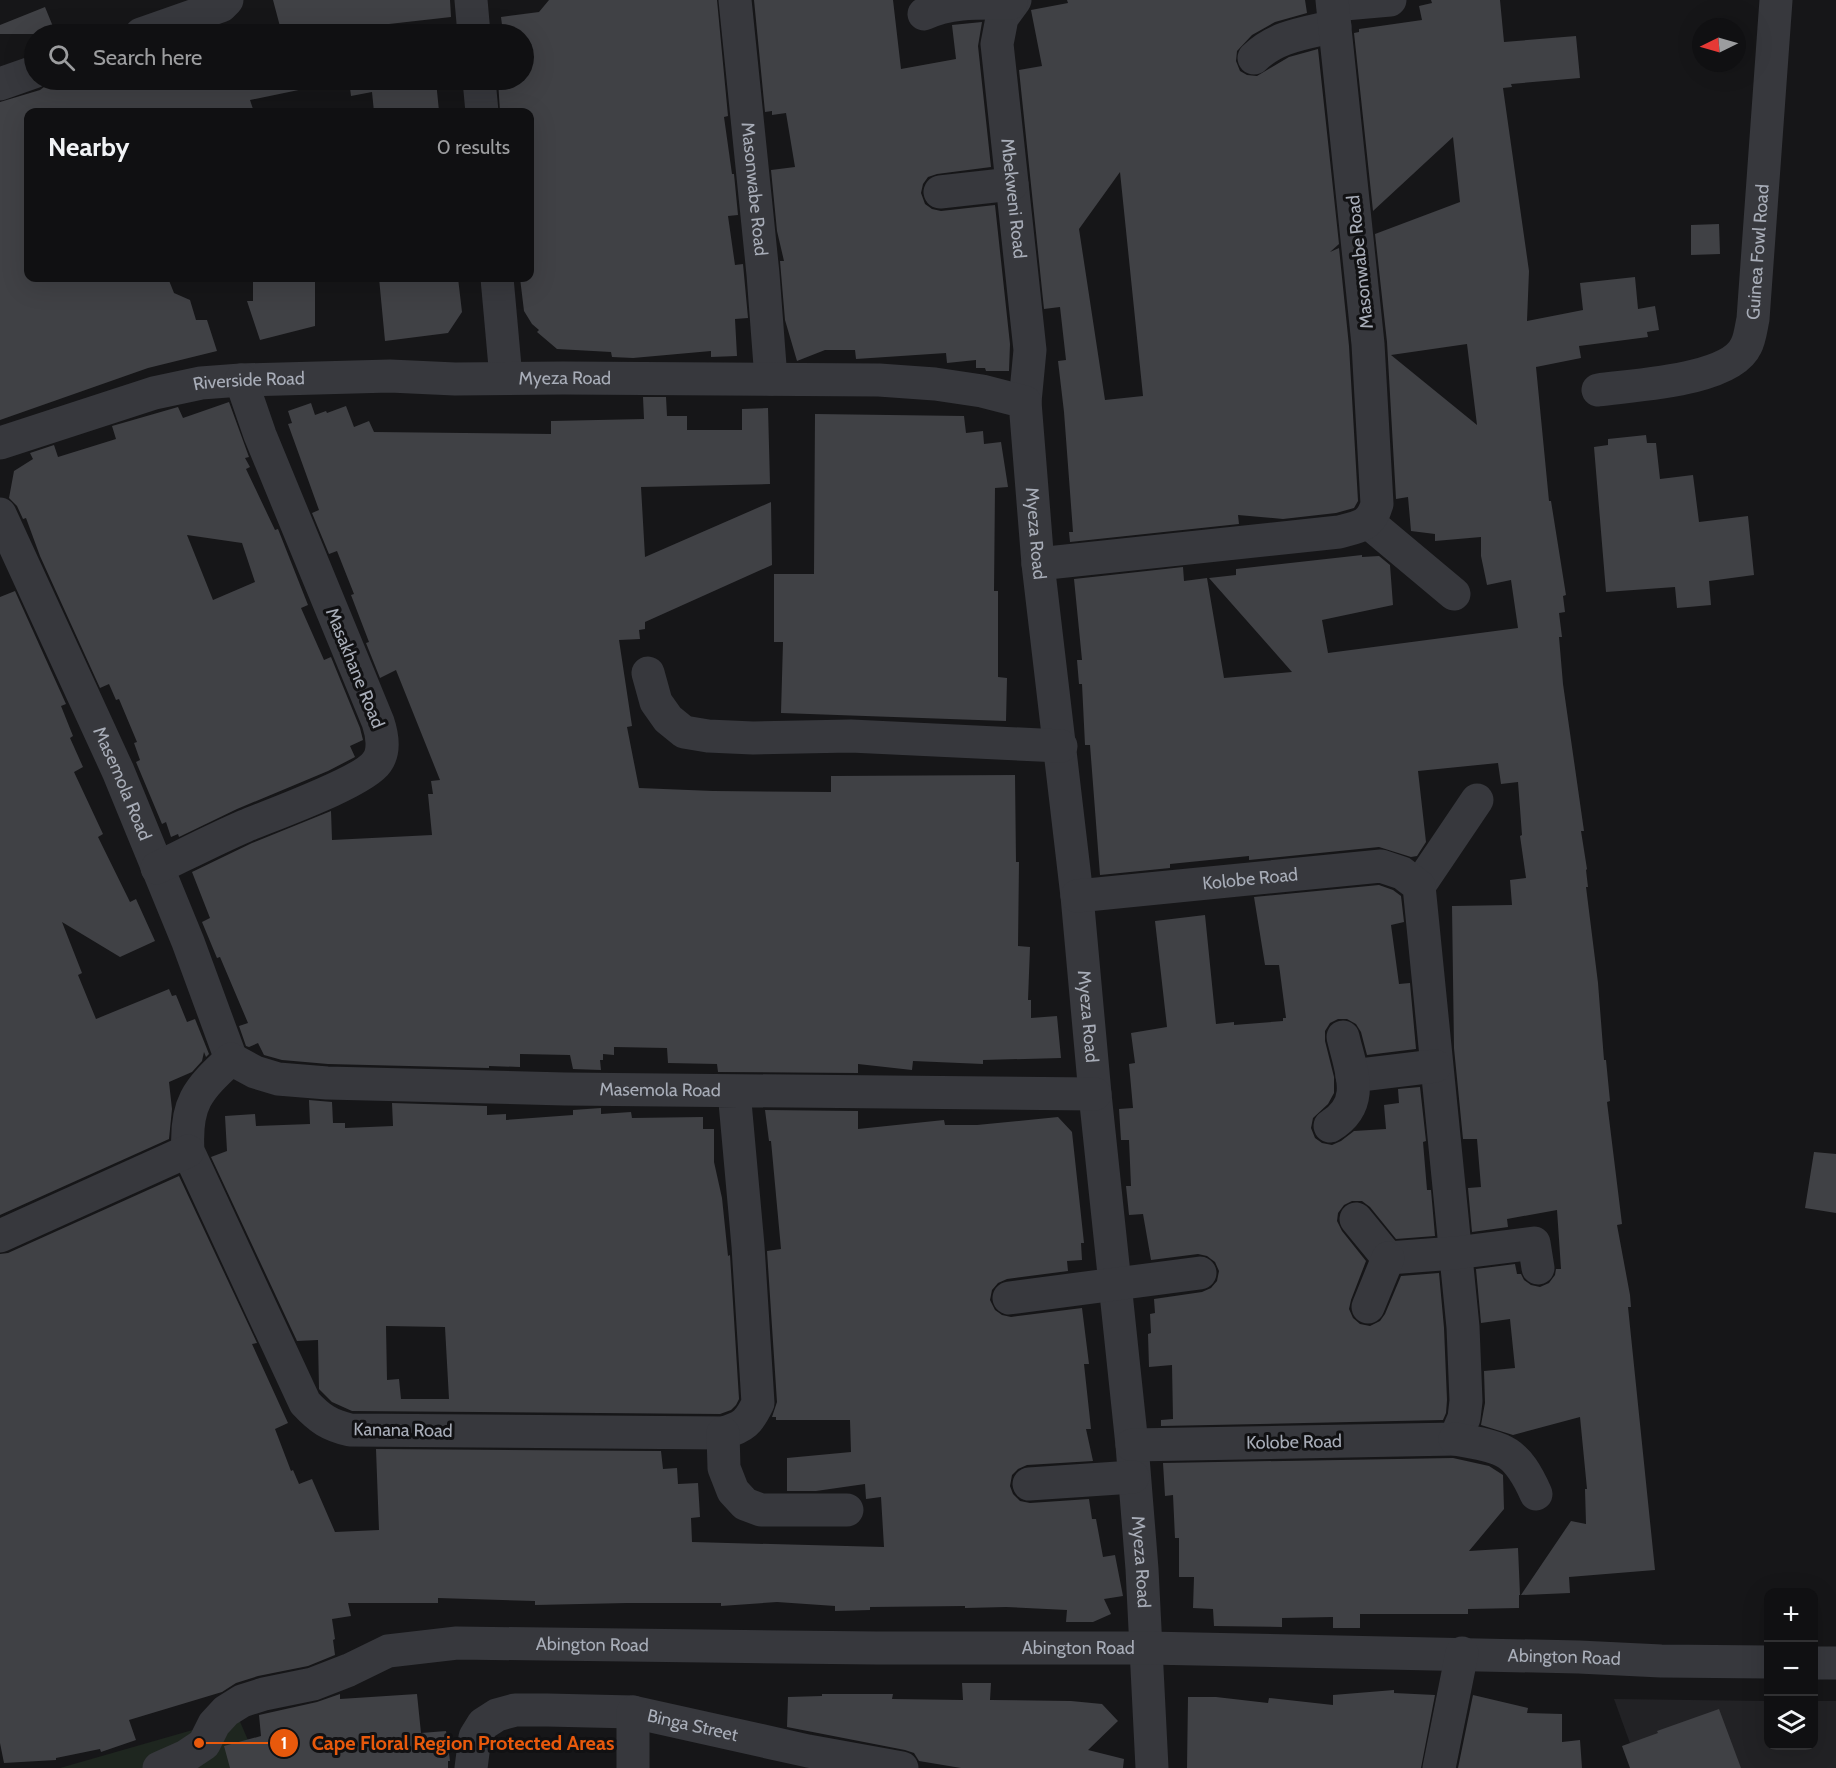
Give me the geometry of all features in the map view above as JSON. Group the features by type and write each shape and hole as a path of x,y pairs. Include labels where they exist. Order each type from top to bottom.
{"street":[{"path":"170,24 221,6 227,0"},
{"path":"471,0 473,24"},
{"name":"Masonwabe Road","path":"735,0 763,274 771,379"},
{"path":"1254,58 1270,44 1333,10 1390,0"},
{"name":"Guinea Fowl Road","path":"1598,390 1686,378 1725,367 1746,347 1754,319 1776,0"},
{"path":"924,14 946,6 1013,1"},
{"name":"Mbekweni Road","path":"1013,1 1002,18 997,44 1030,350 1025,402"},
{"name":"Masonwabe Road","path":"1333,10 1368,344 1377,504 1374,515 1368,522"},
{"path":"0,84 24,76"},
{"path":"480,90 482,108"},
{"path":"940,192 1012,184"},
{"name":"Myeza Road","path":"497,282 506,378 879,380 935,384 982,391 1025,402 1038,564 1061,746 1132,1445 1147,1648 1152,1768"},
{"name":"Riverside Road","path":"0,443 154,393 201,383 390,376 455,379 506,378"},
{"name":"Masakhane Road","path":"157,868 243,827 352,781 370,770 378,761 381,750 382,736 378,722 260,435 241,380"},
{"name":"Masemola Road","path":"0,514 118,771 188,942 231,1059 255,1072 278,1079 327,1083 734,1091 1095,1094"},
{"path":"1038,564 1339,532 1368,522 1454,594"},
{"path":"648,673 656,702 668,718 684,732 708,736 753,738 851,736 1061,746"},
{"path":"1455,1439 1464,1418 1466,1401 1463,1327 1435,1066 1419,886 1477,800"},
{"name":"Kolobe Road","path":"1077,896 1381,866 1402,873 1419,886"},
{"path":"1330,1126 1348,1112 1353,1101 1352,1076 1343,1036"},
{"name":"Kanana Road","path":"231,1059 207,1081 190,1108 187,1129 188,1151 305,1403 330,1425 350,1430 723,1433 736,1429 750,1420 758,1403 748,1246 734,1091"},
{"path":"1352,1076 1435,1066"},
{"path":"0,1236 188,1151"},
{"path":"1356,1219 1388,1258"},
{"path":"1388,1258 1535,1245"},
{"path":"1368,1307 1388,1258"},
{"path":"1010,1298 1200,1273"},
{"path":"723,1433 724,1468 733,1491 745,1504 761,1510 847,1510"},
{"name":"Kolobe Road","path":"1132,1445 1455,1439 1500,1448 1513,1456 1526,1471 1536,1494"},
{"path":"1029,1484 1133,1477"},
{"name":"Abington Road","path":"159,1768 186,1756 204,1744 214,1724 242,1701 314,1684 388,1651 457,1643 877,1648 1147,1648 1462,1653 1661,1661 1764,1662"},
{"path":"1439,1768 1462,1653"},
{"path":"1818,1663 1836,1663"},
{"name":"Binga Street","path":"471,1768 475,1737 483,1724 496,1715 515,1710 633,1712 808,1760 902,1768"},
{"path":"633,1712 633,1768"}],"shaded area":[{"path":"1614,1699 1764,1701 1764,1750 1818,1750 1818,1701 1836,1701 1836,1768 1639,1768"},
{"path":"238,1717 260,1768 60,1768"}],"building":[{"path":"273,0 450,0 451,17 389,24 279,24"},
{"path":"549,0 717,0 728,116 724,117 732,174 734,174 738,215 728,216 735,265 743,264 748,318 735,319 737,356 711,357 711,351 633,358 612,357 611,352 557,349 537,332 539,330 524,311 520,282 534,282 534,108 500,108 499,90 534,90 534,24 502,24 501,17 539,12"},
{"path":"754,0 893,0 901,69 956,59 952,25 982,22 978,46 991,167 928,177 921,193 925,204 941,211 995,205 1010,344 1009,371 986,371 985,368 976,368 976,360 947,363 946,353 856,359 855,350 825,350 797,361 785,320 780,261 784,261 777,231 771,170 795,167 786,113 772,115 772,111 765,112"},
{"path":"1067,0 1305,0 1307,13 1275,22 1252,35 1237,51 1236,61 1240,71 1247,75 1257,76 1289,57 1318,49 1339,244 1330,252 1339,248 1349,346 1358,501 1354,508 1336,513 1283,519 1238,515 1239,524 1070,542 1069,532 1073,532 1058,361 1066,360 1060,307 1044,309 1019,70 1042,66 1031,10 1068,3","holes":["1120,172 1143,396 1105,400 1079,229"]},
{"path":"1431,0 1500,0 1504,42 1576,36 1580,78 1511,84 1512,87 1503,88 1529,271 1527,321 1583,310 1580,283 1635,277 1638,309 1655,306 1659,330 1647,332 1648,337 1579,346 1581,358 1536,367 1549,501 1551,501 1566,595 1563,596 1565,612 1559,613 1563,684 1584,831 1581,831 1587,869 1588,887 1586,887 1598,983 1604,1060 1606,1060 1610,1101 1607,1102 1622,1224 1617,1225 1630,1295 1631,1307 1628,1307 1655,1570 1569,1577 1570,1593 1521,1595 1571,1521 1586,1524 1585,1489 1587,1489 1580,1417 1513,1435 1481,1425 1485,1403 1484,1371 1515,1368 1510,1319 1481,1323 1476,1269 1515,1264 1517,1274 1521,1274 1524,1280 1531,1285 1540,1287 1549,1283 1556,1269 1561,1269 1557,1210 1507,1219 1508,1227 1472,1232 1468,1188 1481,1187 1477,1139 1463,1139 1454,1048 1452,906 1512,905 1510,880 1526,878 1520,836 1522,835 1518,782 1501,784 1498,763 1418,771 1426,842 1417,856 1411,857 1379,847 1249,860 1249,856 1170,864 1170,868 1100,875 1090,745 1085,745 1082,684 1079,684 1077,660 1082,660 1074,579 1183,567 1184,581 1207,578 1224,678 1292,672 1209,578 1236,575 1236,569 1362,555 1362,557 1379,556 1390,565 1393,605 1322,620 1328,653 1518,628 1511,580 1487,585 1481,556 1481,537 1435,541 1435,534 1411,531 1408,497 1396,499 1387,342 1375,234 1460,202 1453,137 1373,211 1354,33 1359,32 1359,29 1422,20 1419,6 1432,3","holes":["1467,344 1477,425 1391,355"]},
{"path":"45,7 52,24 24,24 24,34 0,34 0,25"},
{"path":"40,90 298,90 250,100 253,108 24,108 24,282 170,282 174,293 190,300 196,320 207,320 217,351 148,368 0,420 0,102"},
{"path":"350,90 437,90 439,108 374,108 372,92 351,96"},
{"path":"1719,224 1720,254 1691,255 1691,225"},
{"path":"253,282 315,282 315,326 260,340 247,301 253,301"},
{"path":"379,282 458,282 462,312 448,333 385,341"},
{"path":"643,397 666,397 667,416 687,416 687,430 742,430 742,409 768,408 770,484 641,487 645,557 771,502 772,565 645,622 645,629 639,630 640,639 619,640 632,726 627,727 639,788 831,792 831,776 1015,775 1016,862 1019,862 1018,946 1030,947 1028,1000 1031,1000 1031,1018 1057,1016 1061,1058 983,1060 983,1064 913,1061 912,1070 858,1064 858,1073 718,1072 717,1064 668,1063 667,1048 614,1047 614,1055 603,1054 603,1060 600,1060 601,1070 573,1069 570,1055 520,1054 520,1067 328,1064 282,1060 264,1055 258,1043 246,1046 239,1026 248,1023 220,957 217,958 202,922 210,918 192,872 252,843 331,811 332,840 432,835 428,794 433,794 431,781 440,780 396,670 380,678 351,595 354,594 337,551 329,554 312,513 319,510 288,424 292,423 288,411 311,403 315,415 346,406 354,427 369,421 374,432 551,434 551,421 644,419"},
{"path":"229,402 249,457 245,458 250,467 246,469 275,530 278,529 308,605 301,608 324,660 331,657 363,740 350,746 355,757 328,771 237,809 179,837 178,834 171,837 166,822 162,824 136,762 140,760 134,743 137,742 119,699 116,700 109,684 100,688 40,556 26,518 23,519 17,506 9,498 14,471 33,459 30,453 54,445 58,457 116,439 112,426 178,407 183,418","holes":["187,535 242,543 255,582 213,600"]},
{"path":"815,414 964,416 966,433 983,431 984,444 1001,442 1008,487 995,488 994,591 998,591 998,677 1007,678 1006,721 781,713 783,642 774,642 774,574 814,574"},
{"path":"1646,435 1647,443 1656,443 1660,479 1693,475 1699,522 1748,516 1754,575 1709,581 1711,605 1677,608 1675,587 1606,592 1594,447 1608,445 1608,439"},
{"path":"15,591 66,704 61,706 73,736 70,738 83,767 74,772 103,834 98,837 130,902 136,899 155,941 120,957 62,922 82,973 78,975 96,1019 169,989 172,996 176,995 187,1022 195,1019 209,1054 206,1057 204,1052 202,1061 192,1072 169,1082 172,1109 169,1139 0,1215 0,597"},
{"path":"1379,885 1401,896 1404,922 1391,925 1399,984 1410,983 1416,1049 1367,1055 1361,1032 1356,1024 1347,1019 1338,1019 1330,1023 1325,1031 1325,1041 1334,1077 1334,1093 1328,1104 1313,1118 1311,1128 1315,1138 1322,1143 1332,1145 1354,1131 1386,1129 1384,1105 1399,1103 1398,1089 1420,1087 1426,1141 1423,1142 1427,1190 1431,1190 1435,1236 1396,1239 1370,1207 1362,1201 1352,1201 1344,1205 1338,1213 1337,1221 1342,1231 1366,1261 1349,1309 1353,1318 1360,1324 1370,1326 1380,1321 1401,1276 1439,1273 1444,1328 1446,1413 1443,1420 1161,1426 1161,1420 1173,1419 1172,1365 1149,1367 1148,1334 1151,1333 1150,1314 1155,1313 1154,1299 1202,1292 1211,1288 1217,1281 1219,1271 1215,1262 1207,1256 1198,1254 1151,1260 1143,1214 1129,1215 1126,1186 1131,1186 1129,1140 1121,1140 1119,1109 1133,1108 1129,1064 1135,1063 1131,1033 1167,1027 1155,921 1205,915 1216,1024 1234,1022 1234,1025 1283,1021 1283,1018 1286,1018 1279,965 1265,965 1254,897"},
{"path":"309,1100 332,1102 333,1123 345,1123 345,1128 393,1126 392,1103 487,1106 487,1115 506,1114 506,1120 573,1115 573,1110 601,1108 601,1114 631,1112 632,1118 703,1117 703,1129 714,1129 714,1162 722,1198 728,1256 730,1255 739,1399 736,1405 731,1410 720,1414 352,1411 332,1402 319,1389 318,1340 297,1341 211,1157 227,1151 225,1116 255,1114 256,1126 310,1124","holes":["386,1326 445,1327 449,1399 401,1399 399,1379 387,1380"]},
{"path":"765,1110 858,1111 858,1129 944,1120 945,1125 977,1125 1058,1117 1072,1132 1084,1243 1081,1243 1082,1260 1067,1261 1068,1271 1007,1279 998,1283 992,1290 990,1300 995,1310 1011,1317 1082,1308 1089,1364 1084,1364 1091,1429 1086,1429 1093,1461 1027,1465 1012,1475 1010,1486 1013,1494 1020,1501 1030,1503 1089,1499 1092,1519 1096,1519 1103,1557 1115,1555 1123,1596 1104,1599 1111,1614 1093,1622 1066,1622 1067,1610 1006,1607 870,1607 870,1610 835,1611 835,1606 777,1602 721,1606 721,1603 535,1605 535,1601 438,1598 438,1603 348,1603 351,1616 332,1619 335,1655 308,1666 258,1676 236,1683 222,1692 129,1720 136,1740 101,1752 100,1749 56,1758 56,1760 4,1763 0,1743 0,1254 8,1253 179,1176 257,1343 252,1344 288,1423 275,1429 291,1471 293,1470 299,1484 312,1479 335,1532 379,1530 376,1449 661,1451 663,1469 677,1468 678,1484 698,1483 700,1517 691,1518 692,1542 884,1547 881,1497 866,1499 865,1484 816,1491 787,1491 787,1458 851,1452 850,1420 776,1420 776,1417 772,1417 777,1402 767,1251 781,1249 771,1141 769,1141"},
{"path":"1814,1152 1836,1154 1836,1213 1805,1208"},
{"path":"1453,1458 1489,1466 1503,1475 1504,1509 1469,1551 1518,1548 1519,1608 1468,1609 1468,1614 1360,1614 1360,1628 1333,1628 1333,1617 1282,1618 1282,1627 1214,1626 1213,1609 1193,1608 1194,1577 1179,1577 1179,1538 1175,1538 1173,1495 1165,1496 1163,1463"},
{"path":"962,1683 991,1683 990,1700 1071,1701 1102,1704 1118,1721 1088,1750 1124,1759 1123,1768 961,1768 919,1761 914,1753 905,1750 787,1727 788,1697 822,1696 822,1694 893,1694 892,1699 963,1700"},
{"path":"1394,1690 1394,1693 1435,1695 1421,1768 1187,1768 1188,1697 1216,1697 1268,1703 1269,1698 1333,1705 1333,1695"},
{"path":"340,1694 340,1699 417,1694 421,1733 446,1731 450,1761 448,1761 448,1768 230,1768 224,1746 261,1736 259,1715 317,1702"},
{"path":"1473,1695 1528,1708 1527,1713 1562,1714 1562,1742 1580,1740 1582,1768 1458,1768"},
{"path":"1719,1709 1741,1768 1630,1768 1622,1746"}],"place":[{"name":"Cape Floral Region Protected Areas","path":"199,1743"}]}
